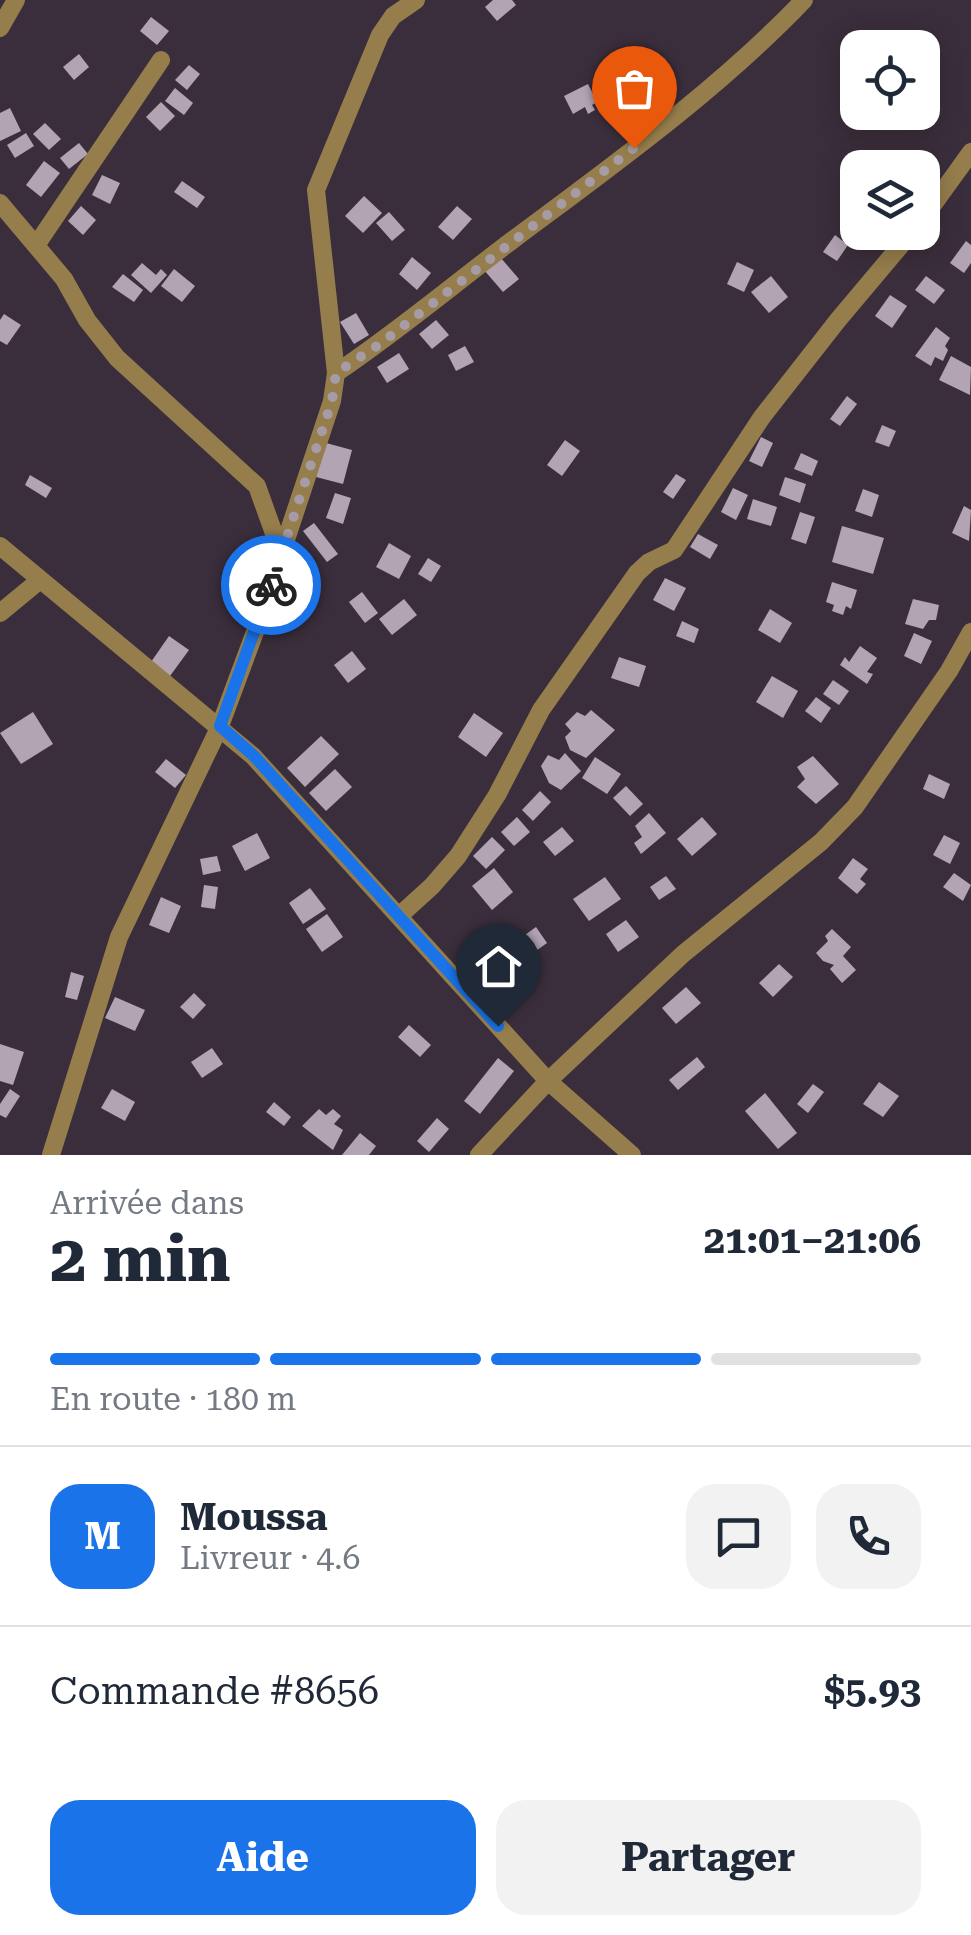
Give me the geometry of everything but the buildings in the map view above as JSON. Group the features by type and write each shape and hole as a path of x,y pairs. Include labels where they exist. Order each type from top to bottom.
{"street":[{"path":"0,28 16,0"},
{"path":"51,1155 119,937 220,726 332,401 336,373 316,190 380,35 393,16 416,0"},
{"path":"336,373 380,344 607,170 768,37 804,0"},
{"path":"36,244 161,60"},
{"path":"940,195 971,152"},
{"path":"0,204 36,244 116,358 257,486 282,553"},
{"path":"399,916 458,856 497,795 541,710 637,572 674,550 762,417 897,250"},
{"path":"0,546 254,756 548,1080 632,1155"},
{"path":"0,612 40,580"},
{"path":"479,1155 548,1080 683,954 821,842 855,807 971,632"}],"way so far":[{"path":"271,585 332,401 336,373 380,344 634,148"}],"route":[{"path":"271,585 220,726 254,756 498,1026"}]}
